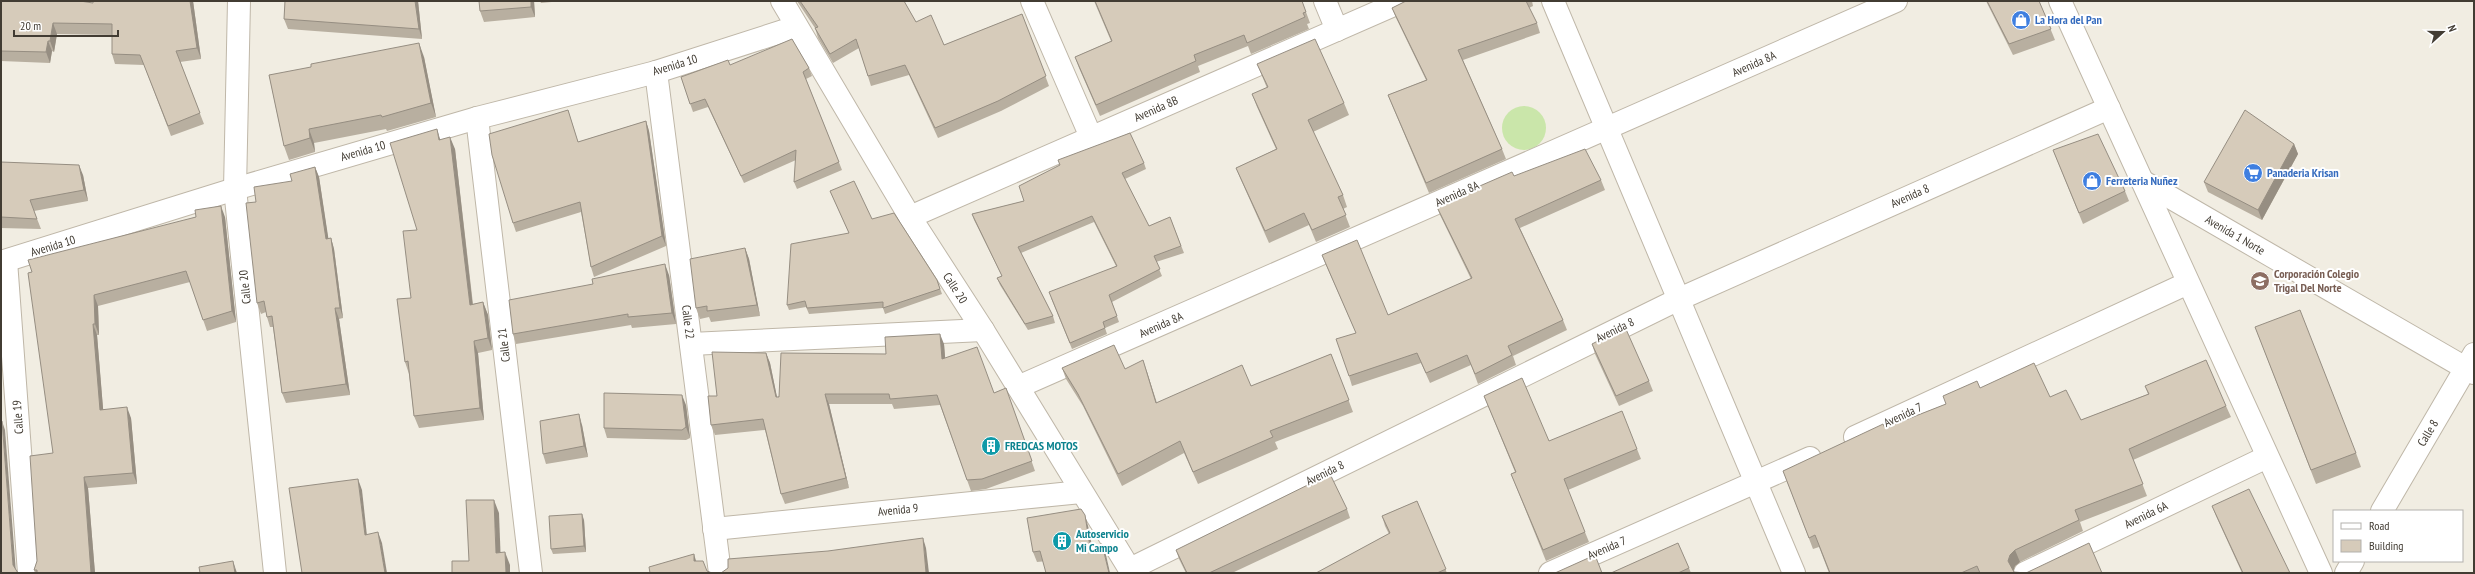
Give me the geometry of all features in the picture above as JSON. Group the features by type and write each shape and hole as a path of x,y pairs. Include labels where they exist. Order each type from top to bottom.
{"street":[{"name":"Calle 20","path":"239,1 235,189 275,573"},
{"name":"Calle 20","path":"782,1 796,27 910,217 1018,387 1081,492 1131,571"},
{"path":"1032,1 1091,137"},
{"path":"1325,1 1336,30"},
{"name":"Avenida 8B","path":"910,217 1403,1"},
{"path":"1553,1 1607,128 1677,300 1794,573"},
{"name":"Avenida 8A","path":"1018,387 1896,1"},
{"path":"2060,1 2321,573"},
{"name":"Avenida 10","path":"3,262 235,189 478,118 656,72 796,27"},
{"name":"Calle 22","path":"656,72 720,573"},
{"name":"Avenida 8","path":"1131,571 1677,300 2109,108"},
{"name":"Calle 21","path":"478,118 531,573"},
{"name":"Avenida 1 Norte","path":"2142,181 2471,365"},
{"name":"Calle 19","path":"3,262 30,573"},
{"name":"Avenida 7","path":"1550,573 1756,483 2188,283"},
{"path":"691,344 982,330"},
{"name":"Calle 8","path":"2383,510 2471,365"},
{"name":"Avenida 6A","path":"2025,573 2267,457"},
{"name":"Avenida 9","path":"714,529 1081,492"},
{"path":"2346,573 2352,562"}],"green space":[{"path":"1520,106 1528,106 1533,107 1540,112 1545,119 1545,137 1540,144 1533,149 1520,150 1512,147 1505,140 1502,132 1502,124 1505,116 1512,109"}],"building":[{"path":"1,1 80,1 93,3 93,1 190,1 197,48 176,51 200,113 168,126 140,55 112,54 112,24 53,23 50,41 48,41 46,52 1,51"},
{"path":"285,1 415,1 419,29 284,19"},
{"path":"479,1 531,1 531,7 480,11"},
{"path":"800,1 904,1 916,22 931,15 944,45 1022,14 1046,76 998,101 935,128 905,65 868,76 856,39 830,54 815,28 818,27"},
{"path":"1095,1 1302,1 1306,12 1303,13 1305,17 1247,43 1244,35 1194,55 1196,61 1096,105 1075,57 1112,41"},
{"path":"1406,1 1526,1 1537,23 1458,50 1502,149 1426,183 1388,95 1427,80 1392,8"},
{"name":"La Hora del Pan","path":"1987,1 2039,1 2051,29 2009,44"},
{"path":"792,39 809,68 803,72 839,162 794,182 796,150 741,176 705,99 690,104 681,77 728,60 730,65"},
{"path":"1315,39 1344,103 1308,120 1343,195 1338,197 1346,215 1312,230 1304,213 1265,231 1236,168 1277,149 1252,94 1268,87 1257,64"},
{"path":"419,43 431,103 382,117 381,115 309,129 310,138 284,146 269,75 311,67 311,64"},
{"path":"568,110 578,142 646,121 662,236 591,267 580,202 513,223 492,155 489,134"},
{"name":"Panaderia Krisan","path":"2245,110 2294,144 2258,210 2204,182"},
{"path":"437,129 439,140 450,137 470,305 483,302 488,338 474,341 480,408 414,416 408,361 405,362 397,299 411,298 403,231 417,230 390,143"},
{"path":"1130,133 1144,163 1122,173 1149,226 1170,217 1181,246 1154,256 1160,269 1109,295 1117,316 1103,322 1105,328 1070,343 1049,292 1117,266 1092,216 1018,247 1053,316 1025,324 997,278 1002,276 972,214 1024,201 1019,186 1060,165 1058,160"},
{"name":"Ferreteria Nuñez","path":"2098,134 2125,191 2079,213 2053,150"},
{"path":"1585,149 1601,180 1515,219 1563,320 1508,346 1512,355 1475,374 1467,355 1426,373 1417,353 1349,376 1336,339 1356,333 1322,255 1357,240 1388,315 1472,278 1436,205 1512,172 1514,176"},
{"path":"1,162 79,165 84,190 30,200 37,219 1,217"},
{"path":"315,167 326,239 331,238 340,308 335,308 346,384 282,393 272,316 267,317 264,301 257,303 246,203 256,202 254,187 292,181 290,174"},
{"path":"854,181 872,219 894,213 937,280 940,289 883,308 883,302 807,308 805,301 787,305 791,244 849,233 830,191"},
{"path":"221,206 232,311 203,320 186,271 94,295 95,324 93,324 100,410 127,407 133,473 84,477 91,573 37,573 37,570 34,570 37,561 30,456 53,453 28,273 32,272 28,260 196,217 195,210"},
{"path":"745,248 757,305 707,311 707,306 696,308 690,259"},
{"path":"665,264 672,313 628,317 628,314 513,334 509,300 593,284 592,279"},
{"path":"2300,310 2356,453 2311,470 2255,327"},
{"path":"1625,327 1649,381 1616,396 1592,344"},
{"path":"940,334 942,359 977,347 994,393 1006,388 1032,461 982,479 967,480 937,395 890,399 889,394 825,394 846,478 781,494 763,419 711,425 708,396 717,396 712,352 766,353 776,397 779,397 781,353 886,354 885,337"},
{"path":"1114,345 1125,369 1143,360 1156,403 1242,365 1251,386 1331,354 1349,400 1270,431 1273,437 1193,472 1180,441 1118,474 1078,394 1062,368"},
{"path":"2206,360 2226,406 2129,449 2143,484 2075,510 2079,520 2015,550 2010,555 2008,561 2014,572 2026,573 1980,573 1977,566 1961,573 1830,573 1815,535 1809,538 1783,471 1883,424 1885,428 1946,404 1943,396 1977,381 1980,388 2034,363 2050,397 2066,390 2081,420 2149,394 2145,386"},
{"path":"1522,378 1549,441 1622,411 1637,449 1564,479 1585,532 1543,550 1511,474 1516,472 1484,396"},
{"path":"604,393 682,395 686,427 682,430 604,428"},
{"path":"579,414 584,446 543,454 540,421"},
{"path":"1,421 13,565 18,573 1,573"},
{"path":"1330,474 1347,509 1209,573 1187,573 1176,550"},
{"path":"358,479 365,535 378,532 385,573 302,573 289,488"},
{"path":"2249,489 2290,573 2243,573 2212,506"},
{"path":"466,500 494,500 496,553 505,552 506,573 452,573 452,561 469,561"},
{"path":"1417,501 1446,569 1437,573 1316,573 1390,533 1382,516"},
{"path":"1081,509 1085,515 1090,547 1102,544 1109,573 1046,573 1040,551 1033,552 1027,518"},
{"path":"582,514 584,546 551,549 549,516"},
{"path":"923,538 926,573 721,573 728,568 728,559 828,551"},
{"path":"1678,543 1689,568 1678,573 1611,573"},
{"path":"2089,543 2102,573 2026,573"},
{"path":"694,554 694,561 703,561 707,571 712,573 650,573 649,567"},
{"path":"1595,555 1602,573 1555,573"},
{"path":"233,561 235,573 200,573 199,567"}],"place":[{"name":"La Hora del Pan","path":"2021,20"},
{"name":"Panaderia Krisan","path":"2253,173"},
{"name":"Ferreteria Nuñez","path":"2092,181"},
{"name":"Corporación Colegio Trigal Del Norte","path":"2260,281"},
{"name":"FREDCAS MOTOS","path":"991,446"},
{"name":"Autoservicio Mi Campo","path":"1062,541"}]}
